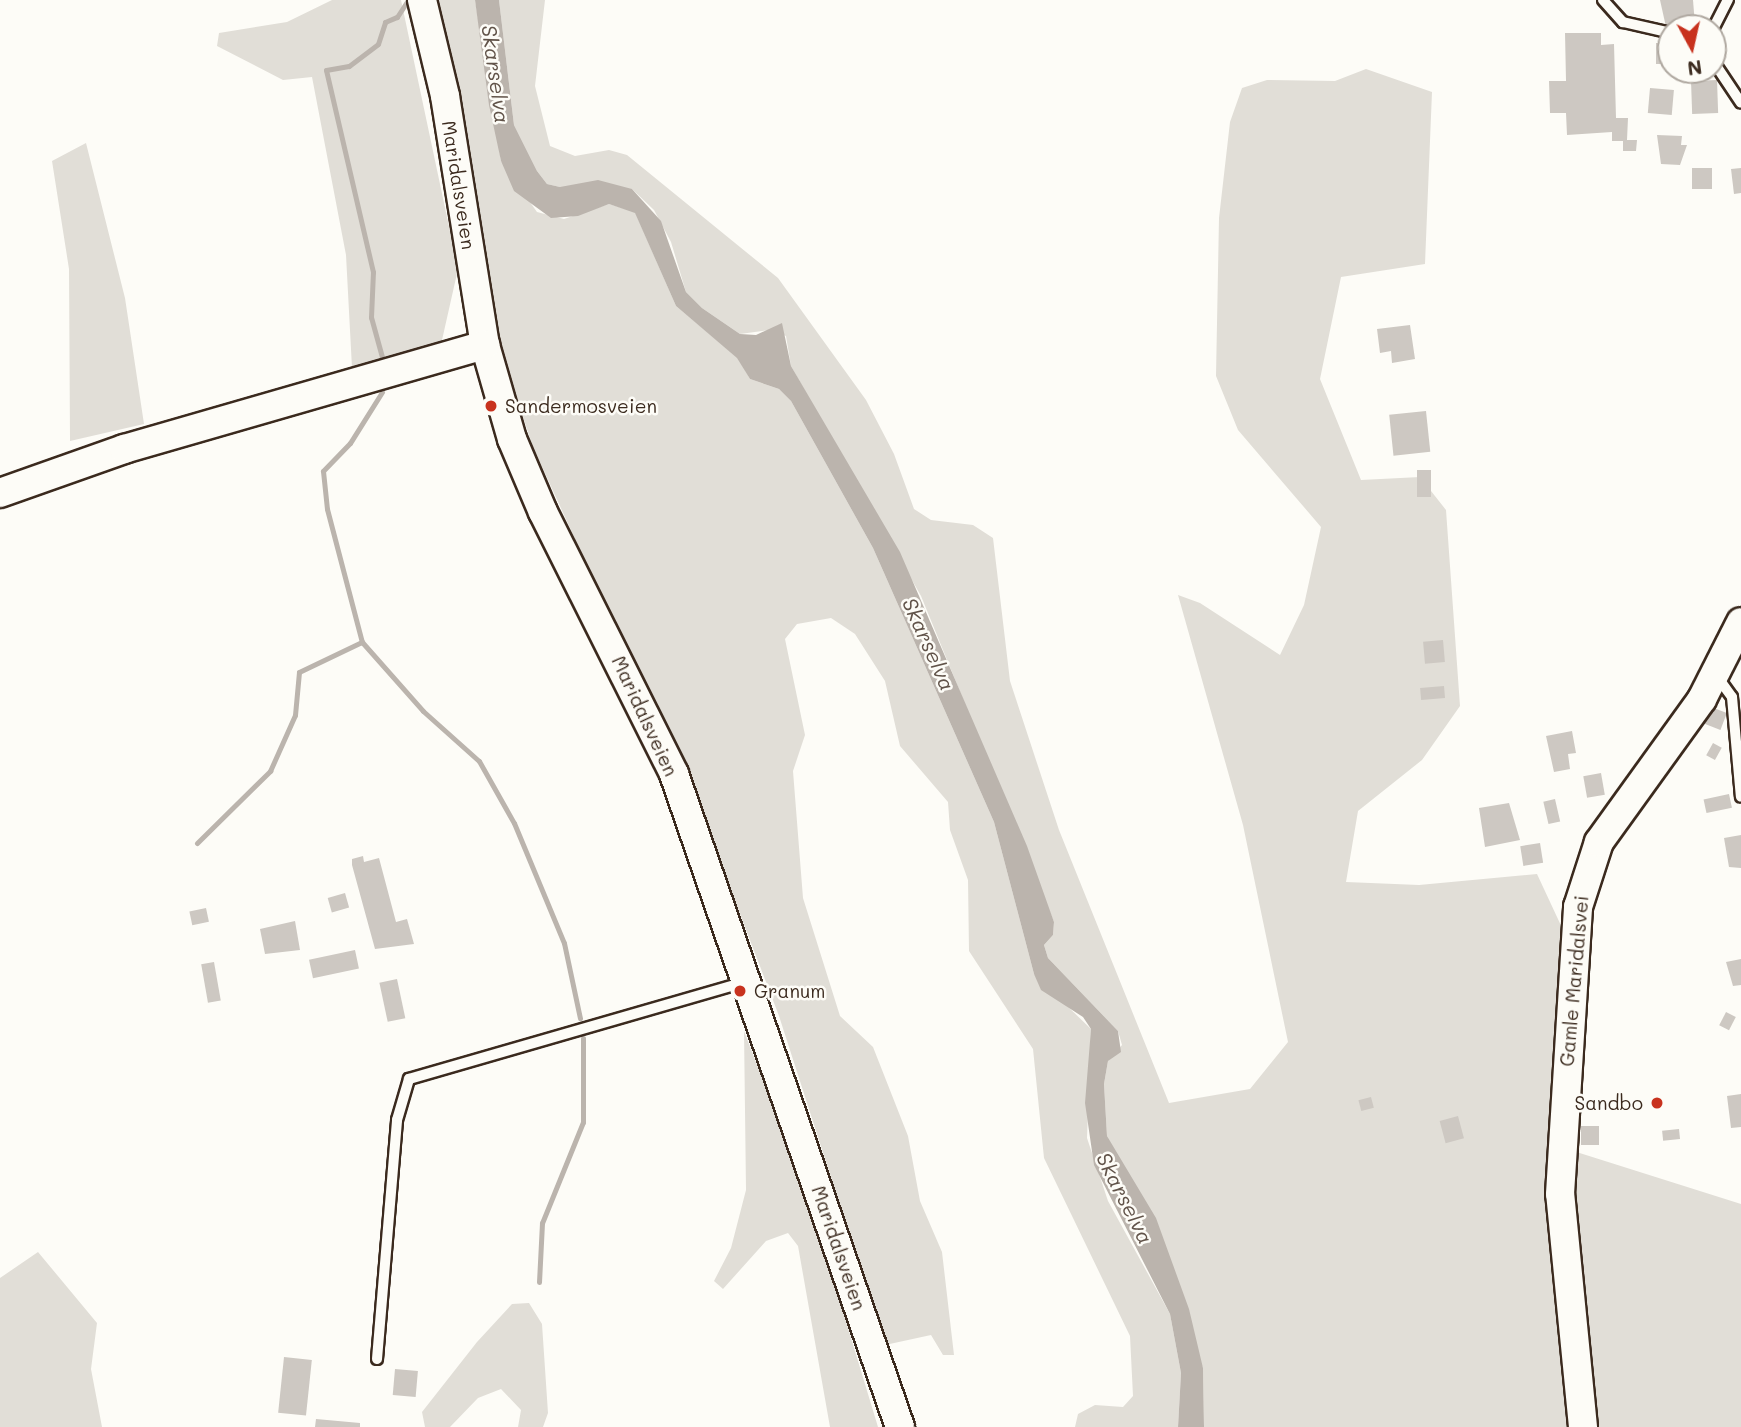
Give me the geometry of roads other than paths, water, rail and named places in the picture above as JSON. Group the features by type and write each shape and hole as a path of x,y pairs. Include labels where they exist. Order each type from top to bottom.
{"street":[{"name":"Maridalsveien","path":"422,0 445,96 485,345 521,463 666,754 900,1427"},
{"path":"0,493 124,449 485,345"},
{"name":"Gamle Maridalsvei","path":"1583,1427 1560,1194 1578,907 1600,842 1716,675 1741,622"}],"lane":[{"path":"1603,0 1623,22 1657,30"},
{"path":"1727,82 1741,103"},
{"path":"1716,675 1732,697 1741,797"},
{"path":"377,1359 397,1120 409,1079 747,982"}],"water":[{"name":"Skarselva","path":"475,0 499,0 514,125 537,171 547,184 560,187 598,180 632,189 661,221 686,292 702,308 740,334 756,335 782,323 791,366 900,552 1027,846 1054,922 1053,935 1044,945 1048,958 1118,1031 1121,1052 1108,1061 1104,1084 1107,1136 1156,1218 1189,1309 1203,1368 1204,1427 1178,1427 1181,1373 1170,1314 1094,1165 1085,1103 1091,1029 1083,1017 1041,990 1034,974 994,822 873,548 791,401 779,389 750,379 737,358 676,306 635,213 609,204 578,216 551,218 514,191 501,161 489,105"}],"waterway":[{"path":"382,357 371,317 373,272 326,70 349,66 378,44 385,22 397,17 408,0"},
{"path":"382,392 350,443 323,471 327,509 362,642 423,711 479,761 514,823 564,943 580,1018"},
{"path":"197,843 270,771 295,715 299,672 362,642"},
{"path":"539,1282 542,1223 583,1122 583,1038"}],"place":[{"name":"Sandermosveien","path":"491,406"},
{"name":"Granum","path":"740,991"},
{"name":"Sandbo","path":"1657,1103"}]}
